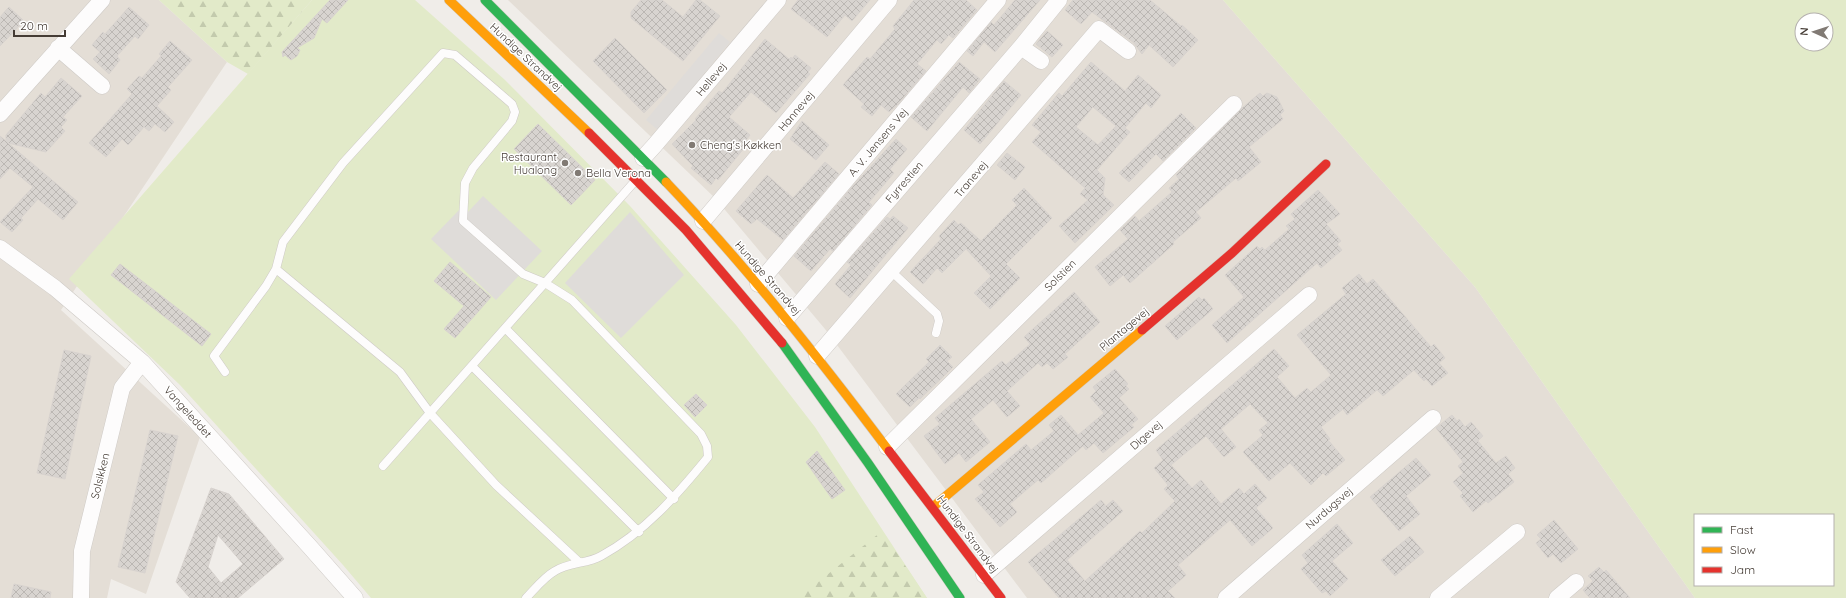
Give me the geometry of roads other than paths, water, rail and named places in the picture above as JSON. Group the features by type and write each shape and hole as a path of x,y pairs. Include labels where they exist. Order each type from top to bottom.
{"main road":[{"name":"Hundige Strandvej","path":"449,0 637,180 686,230 778,338 868,463 960,598"},
{"name":"Hundige Strandvej","path":"488,1 643,158 703,221 758,284 818,356 1001,598"},
{"name":"Plantagevej","path":"933,507 1232,253 1326,164"}],"street":[{"path":"0,114 102,0"},
{"name":"Hellevej","path":"643,158 778,0"},
{"name":"Hannevej","path":"703,221 889,0"},
{"name":"A. V. Jensens Vej","path":"758,284 998,0"},
{"name":"Fyrrestien","path":"787,318 1021,47 1059,0"},
{"name":"Tranevej","path":"818,356 892,272 1099,29 1128,51"},
{"path":"1021,47 1041,61"},
{"path":"58,48 102,86"},
{"name":"Solstien","path":"887,447 1234,104"},
{"name":"Vangeleddet","path":"0,248 56,288 142,362 310,546 355,598"},
{"name":"Digevej","path":"984,575 1309,295"},
{"name":"Solsikken","path":"81,598 82,551 122,388 142,362"},
{"name":"Nurdugsvej","path":"1226,598 1433,418"},
{"path":"1438,598 1517,532"},
{"path":"1557,598 1576,582"}],"lane":[{"path":"225,372 214,356 266,286 276,269 284,242 343,163 443,53 455,55 512,104 515,112 512,122 473,168 465,183 463,220 522,274 546,282 572,300 701,434 707,446 708,457 674,499 639,532 600,557 579,562 554,571 526,598"},
{"path":"383,466 637,180"},
{"path":"276,269 400,372 430,413 496,486 579,562"},
{"path":"892,272 937,314 938,321 936,333"},
{"path":"505,328 674,499"},
{"path":"472,366 639,532"}],"place":[{"name":"Cheng's Køkken","path":"692,145"},
{"name":"Restaurant Hualong","path":"565,163"},
{"name":"Bella Verona","path":"578,173"}]}
